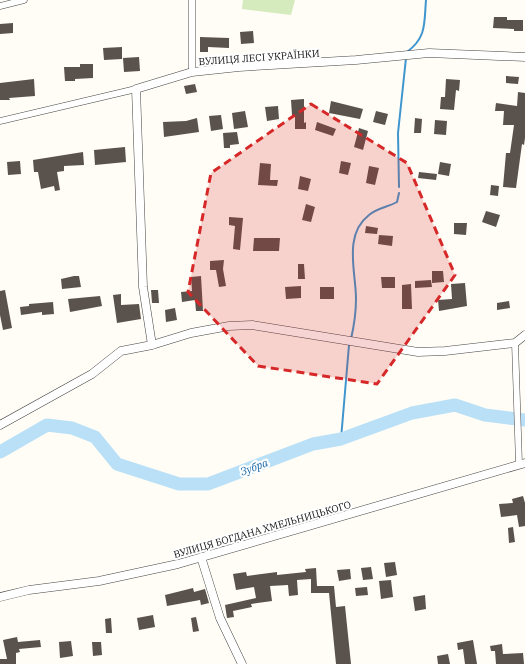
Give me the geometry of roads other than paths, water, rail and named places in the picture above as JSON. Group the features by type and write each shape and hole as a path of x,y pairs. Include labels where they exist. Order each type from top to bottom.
{"street":[{"path":"0,6 24,0"},
{"path":"192,0 192,72"},
{"name":"ВУЛИЦЯ ЛЕСІ УКРАЇНКИ","path":"0,121 136,89 192,72 238,67 356,60 429,53 525,57"},
{"path":"136,89 143,287 152,345"},
{"path":"0,425 92,374 121,351 152,345 191,333 230,326 252,325 418,352 445,351 515,343 525,335"},
{"path":"515,343 521,395 517,411 522,464"},
{"name":"ВУЛИЦЯ БОГДАНА ХМЕЛЬНИЦЬКОГО","path":"0,597 29,590 99,581 178,564 522,464"},
{"path":"201,557 220,618 242,664"}],"waterway":[{"path":"407,52 418,41 421,35 424,23 426,0"},
{"path":"399,187 398,133 406,58"},
{"path":"351,339 356,304 353,266 353,243 356,233 361,223 369,215 379,209 397,202 399,193"},
{"path":"341,439 349,345"},
{"name":"Зубра","path":"0,452 47,425 72,428 95,437 117,464 179,484 208,484 313,444 341,439 412,413 455,405 485,415 525,420"}]}
